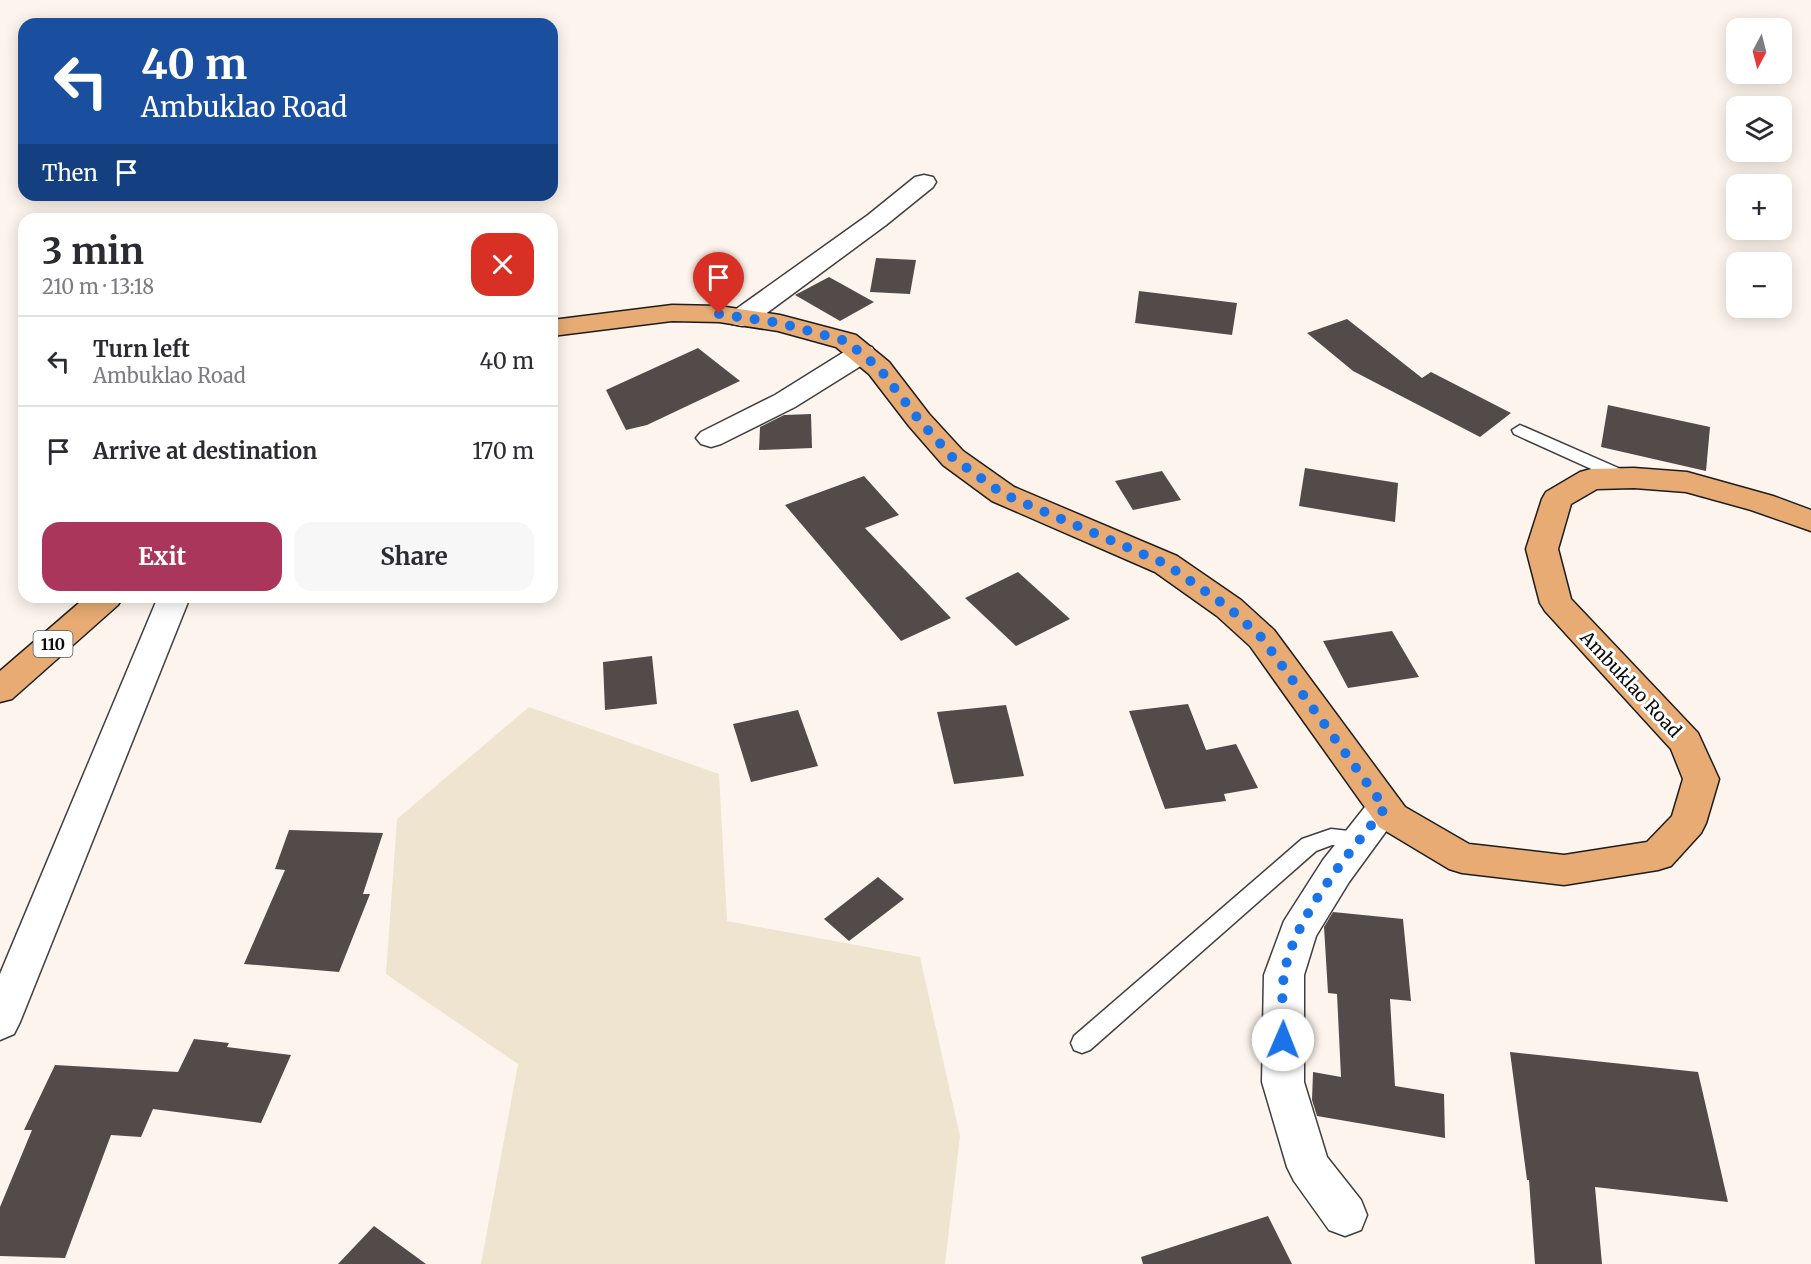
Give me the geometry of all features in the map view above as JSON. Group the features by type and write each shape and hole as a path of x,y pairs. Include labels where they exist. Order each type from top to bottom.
{"main road":[{"name":"Ambuklao Road","path":"558,327 672,313 719,314 816,332 846,341 879,368 919,420 953,458 1003,494 1166,564 1229,608 1262,638 1392,817 1462,858 1564,870 1658,855 1689,823 1701,779 1686,742 1556,603 1542,549 1557,499 1591,479 1626,478 1687,482 1762,503 1811,521"},
{"name":"110","path":"0,690 100,603"}],"street":[{"path":"742,318 878,220 924,182"},
{"path":"711,438 785,401 862,353"},
{"path":"0,1022 172,603"},
{"path":"1345,1215 1309,1167 1283,1082 1284,975 1298,932 1336,871 1385,808"}],"lane":[{"path":"1520,430 1626,478"},
{"path":"1082,1043 1309,845 1331,837 1360,840"}],"shaded area":[{"path":"529,707 719,774 727,921 920,957 960,1136 945,1264 481,1264 518,1064 386,974 397,819"}],"building":[{"path":"876,258 916,260 910,294 870,292"},
{"path":"829,277 874,302 840,321 795,295"},
{"path":"1139,291 1237,303 1232,335 1135,323"},
{"path":"1347,319 1422,378 1431,372 1511,413 1480,437 1353,371 1307,333"},
{"path":"698,348 740,381 647,425 626,430 606,390"},
{"path":"1608,405 1710,427 1706,471 1601,447"},
{"path":"811,414 812,448 759,450 760,427 784,415"},
{"path":"1305,468 1398,483 1395,522 1299,506"},
{"path":"1162,471 1181,500 1133,510 1115,481"},
{"path":"864,476 899,515 865,528 951,618 901,641 785,505"},
{"path":"1018,572 1070,619 1016,646 965,598"},
{"path":"1392,631 1419,677 1348,688 1323,641"},
{"path":"652,656 657,704 605,710 603,662"},
{"path":"1188,704 1206,750 1236,744 1258,788 1224,794 1226,801 1165,809 1129,711"},
{"path":"1006,705 1024,776 954,784 937,712"},
{"path":"798,710 818,766 751,782 733,724"},
{"path":"289,830 383,833 363,894 370,894 339,972 244,964 285,870 275,869"},
{"path":"878,877 904,899 849,941 824,919"},
{"path":"1333,912 1403,919 1411,1001 1390,999 1395,1086 1444,1094 1445,1138 1317,1116 1312,1100 1313,1072 1341,1077 1337,994 1328,993 1324,927"},
{"path":"194,1039 229,1043 227,1047 291,1055 261,1123 153,1109 141,1137 111,1135 65,1258 0,1256 0,1207 32,1130 24,1130 55,1065 178,1072"},
{"path":"1510,1052 1698,1072 1728,1202 1595,1187 1602,1264 1535,1264 1529,1180 1527,1180"},
{"path":"1268,1216 1292,1264 1143,1264 1141,1257"},
{"path":"374,1226 426,1264 338,1264"}],"route":[{"path":"719,314 780,323 846,341 879,368 919,420 953,458 1003,494 1166,564 1229,608 1262,638 1385,808 1336,871 1298,932 1284,975 1283,1040"}]}
